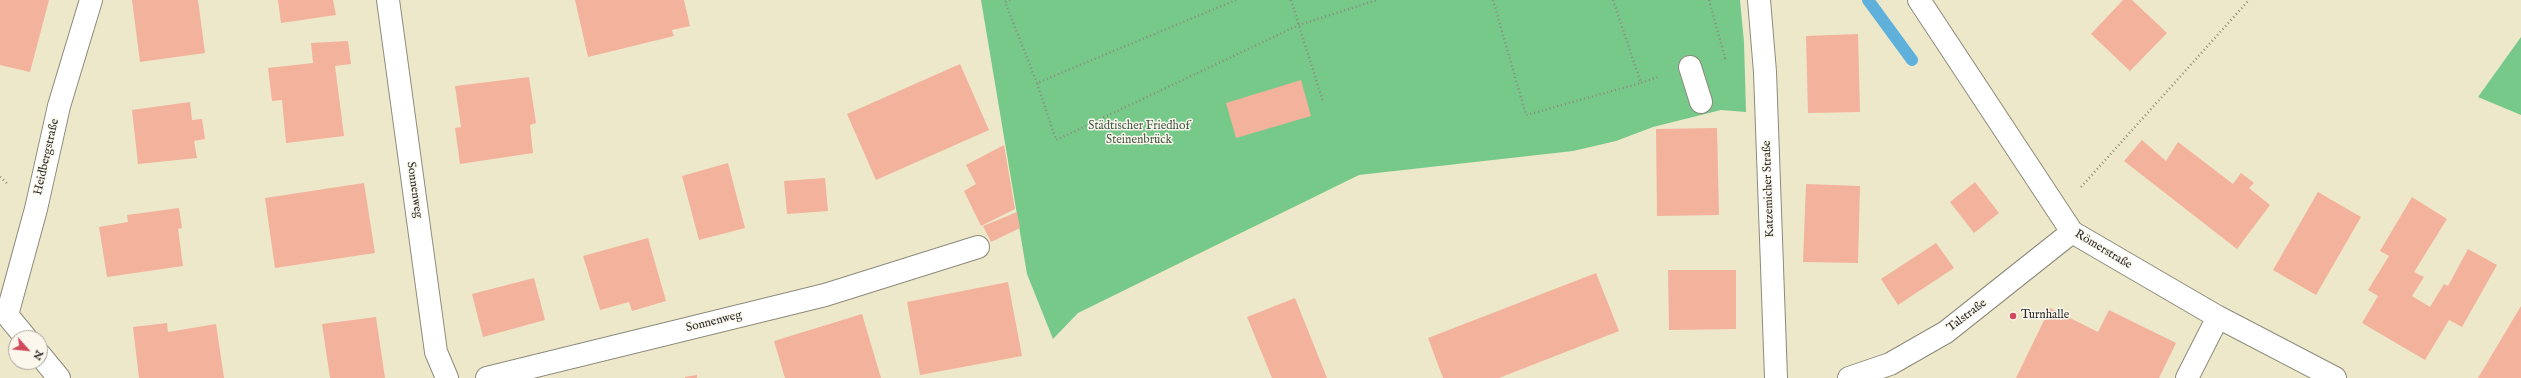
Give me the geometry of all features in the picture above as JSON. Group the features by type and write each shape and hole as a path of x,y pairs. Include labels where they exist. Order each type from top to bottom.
{"street":[{"name":"Heidbergstraße","path":"4,313 36,209 59,106 92,0"},
{"name":"Sonnenweg","path":"388,0 436,352 447,378"},
{"name":"Katzemicher Straße","path":"1759,0 1765,72 1776,378"},
{"name":"Römerstraße","path":"1919,0 2057,213 2072,232 2218,317 2335,378"},
{"path":"1690,68 1701,102"},
{"name":"Talstraße","path":"1850,378 1890,364 1946,332 2072,232"},
{"name":"Sonnenweg","path":"487,378 825,295 978,247"},
{"path":"4,313 19,330"},
{"path":"2187,378 2218,317"},
{"path":"48,365 59,378"}],"path":[{"path":"1010,0 1005,1 1037,83 1056,140 1299,25 1377,0"},
{"path":"1037,83 1236,0"},
{"path":"1291,0 1324,102"},
{"path":"1493,0 1526,115 1641,83"},
{"path":"2057,213 2249,0"}],"green space":[{"name":"Städtischer Friedhof Steinenbrück","path":"981,0 1740,0 1744,42 1746,112 1721,110 1653,127 1616,141 1573,151 1359,175 1078,313 1053,339 1027,274"},
{"path":"2521,37 2521,115 2478,97"}],"building":[{"path":"0,0 49,0 30,72 0,65"},
{"path":"132,0 198,0 205,53 140,62"},
{"path":"278,0 333,0 336,15 281,23"},
{"path":"575,0 684,0 690,26 672,30 674,36 588,57"},
{"path":"2123,0 2132,0 2167,33 2130,71 2091,34"},
{"path":"1858,34 1860,112 1808,113 1806,36"},
{"path":"348,41 351,64 335,66 344,136 286,143 282,100 272,101 268,68 313,63 311,43"},
{"path":"960,64 989,130 876,180 847,114"},
{"path":"529,77 536,123 530,125 533,153 460,164 455,128 461,127 455,86"},
{"path":"1301,80 1311,116 1236,138 1226,103"},
{"path":"190,102 192,120 202,119 205,139 194,141 197,158 138,164 132,110"},
{"path":"1717,128 1719,215 1657,216 1656,129"},
{"path":"2142,140 2166,161 2178,142 2233,184 2241,173 2254,183 2249,188 2270,205 2237,249 2124,161"},
{"path":"1004,145 1015,209 981,226 964,191 976,184 966,165"},
{"path":"728,163 745,228 699,240 682,176"},
{"path":"825,178 828,211 787,214 784,181"},
{"path":"1975,182 1999,213 1974,233 1950,202"},
{"path":"364,183 375,253 275,268 265,198"},
{"path":"1806,184 1860,186 1858,263 1803,262"},
{"path":"2318,192 2361,217 2316,295 2273,270"},
{"path":"2412,197 2447,219 2414,272 2424,277 2412,296 2430,307 2444,284 2448,286 2468,249 2497,265 2462,327 2449,320 2425,360 2362,323 2378,296 2368,290 2389,256 2380,251"},
{"path":"179,208 182,228 178,229 183,266 107,277 99,227 128,222 127,215"},
{"path":"1017,212 1020,228 991,242 983,226"},
{"path":"648,238 666,301 632,311 629,302 600,310 583,256"},
{"path":"1936,243 1954,268 1898,305 1881,279"},
{"path":"1668,270 1736,270 1736,329 1669,330"},
{"path":"1596,273 1619,331 1499,378 1443,378 1428,338"},
{"path":"534,278 545,320 483,337 472,294"},
{"path":"1008,282 1022,356 920,375 907,302"},
{"path":"1295,298 1327,378 1272,378 1247,317"},
{"path":"2521,306 2521,378 2478,378"},
{"path":"2050,308 2098,332 2109,310 2176,343 2159,378 2016,378"},
{"path":"862,314 881,378 785,378 774,341"},
{"path":"376,317 385,378 330,378 322,324"},
{"path":"167,323 168,332 216,324 224,378 139,378 133,327"},
{"path":"697,375 697,378 685,378 685,377"}],"waterway":[{"path":"1868,0 1912,60"}],"place":[{"name":"Turnhalle","path":"2013,316"}]}
